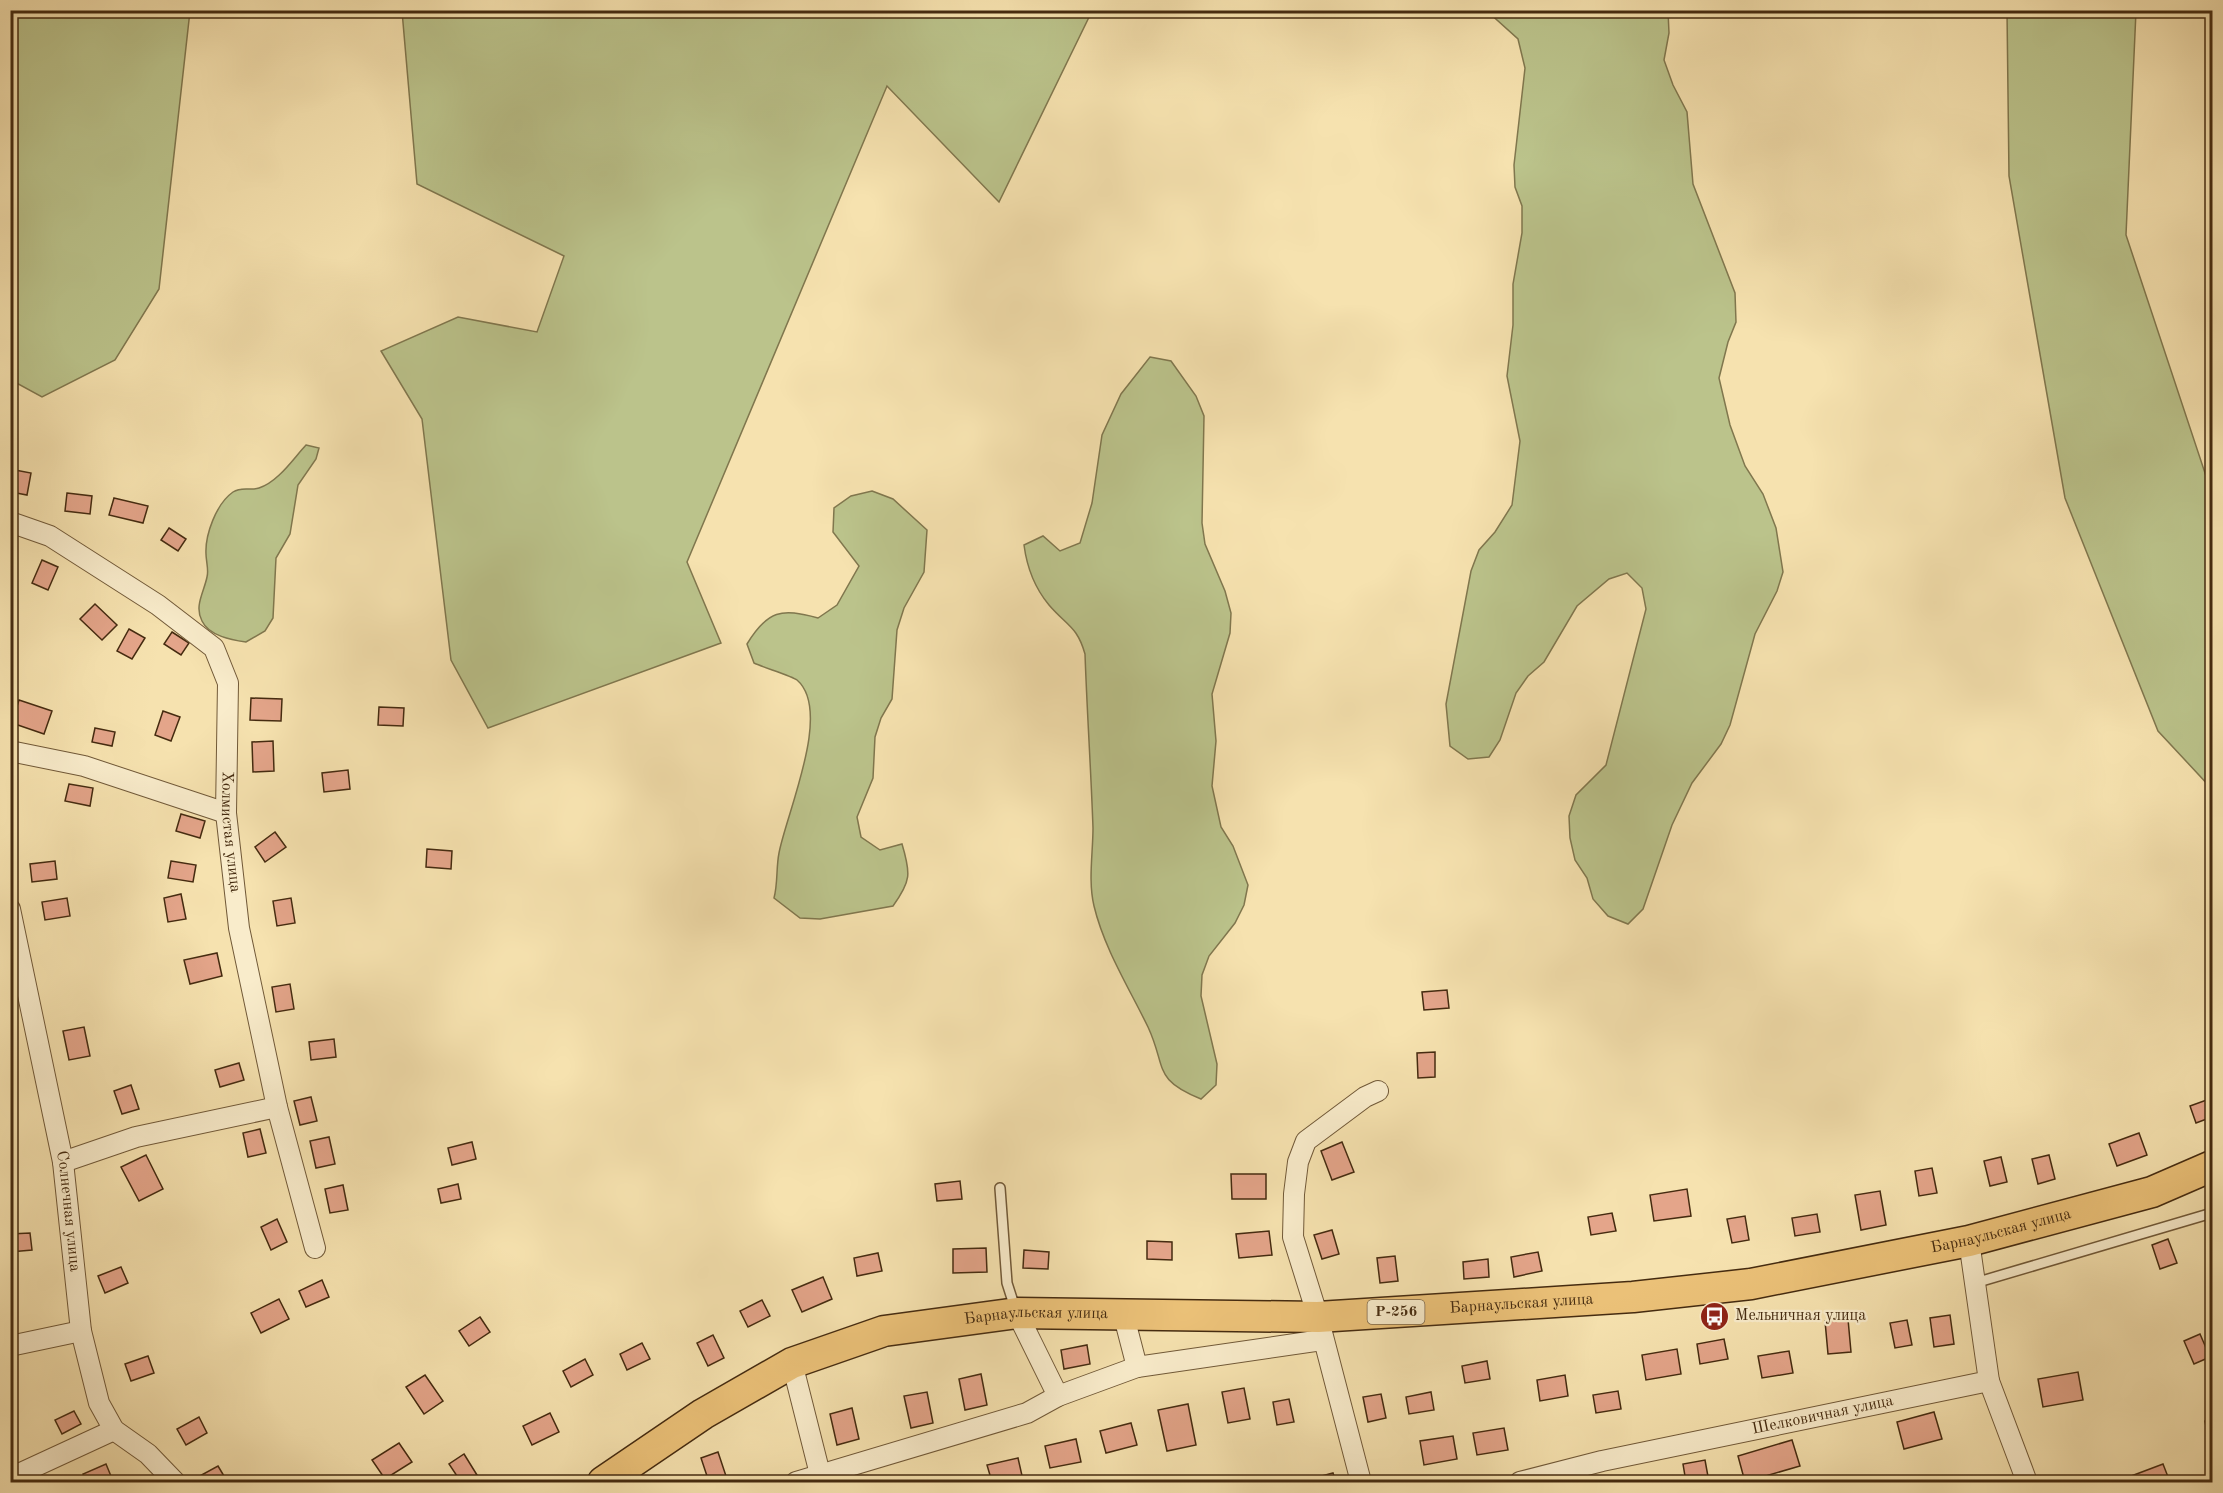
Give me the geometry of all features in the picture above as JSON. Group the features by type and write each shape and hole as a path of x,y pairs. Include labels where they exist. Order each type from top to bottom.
{"main road":[{"name":"Барнаульская улица","path":"603,1482 703,1414 792,1364 884,1331 1017,1313 1123,1313 1320,1329 1751,1284 1969,1242 2152,1192 2212,1166"}],"street":[{"name":"Холмистая улица","path":"10,522 50,536 158,605 214,648 228,683 226,813 239,928 277,1107 315,1248"},
{"path":"10,751 84,766 226,813"},
{"name":"Солнечная улица","path":"10,909 63,1162 81,1331 99,1403 114,1430 148,1454 175,1482"},
{"path":"1361,1482 1293,1237 1298,1162 1306,1141 1365,1097 1378,1091"},
{"path":"63,1162 136,1137 277,1107"},
{"path":"1969,1242 1989,1381 2027,1482"},
{"path":"1017,1313 1058,1395"},
{"path":"1123,1313 1137,1367"},
{"path":"796,1482 821,1479 1027,1413 1058,1395 1137,1367 1320,1329"},
{"path":"10,1346 81,1331"},
{"path":"792,1364 821,1479"},
{"name":"Шелковичная улица","path":"1520,1482 1602,1461 1989,1381"},
{"path":"10,1478 114,1430"}],"lane":[{"path":"1000,1188 1007,1283 1017,1313"},
{"path":"1974,1283 2212,1213"}],"green space":[{"path":"10,11 190,11 159,289 115,360 42,397 11,380"},
{"path":"402,11 1092,11 999,202 887,86 687,562 721,643 488,728 451,660 422,419 381,351 458,317 537,332 564,256 417,184"},
{"path":"1487,11 1668,11 1669,33 1664,60 1673,85 1687,112 1693,184 1735,293 1736,322 1728,342 1719,378 1730,425 1745,466 1763,494 1776,528 1783,572 1777,591 1755,634 1730,725 1721,744 1692,783 1672,825 1643,909 1628,924 1608,916 1593,899 1587,878 1575,860 1570,838 1569,816 1576,795 1606,765 1646,609 1642,588 1627,573 1609,579 1577,606 1544,662 1528,676 1516,693 1500,740 1489,757 1468,759 1450,746 1446,704 1471,571 1479,550 1495,532 1512,505 1520,441 1507,376 1513,325 1513,284 1522,233 1522,206 1515,187 1514,165 1525,68 1518,39"},
{"path":"2007,11 2136,11 2126,235 2212,494 2212,789 2158,731 2065,498 2009,176"},
{"path":"1150,357 1171,361 1196,396 1204,416 1202,523 1205,544 1225,591 1231,613 1230,633 1212,694 1216,741 1212,786 1221,827 1233,846 1248,885 1244,905 1235,923 1209,956 1202,975 1201,996 1217,1064 1216,1085 1201,1099 1175,1085 1163,1071 1148,1027 1110,952 1098,922 1091,887 1093,828 1085,654 1079,637 1049,605 1035,584 1024,545 1043,536 1060,551 1080,543 1092,503 1102,435 1121,394"},
{"path":"306,445 319,448 316,459 298,485 290,534 276,558 273,618 265,631 246,642 215,634 205,626 199,610 208,574 206,546 213,520 221,504 233,492 240,489 259,488 273,481"},
{"path":"872,491 893,499 927,530 924,572 904,608 897,630 892,699 881,718 875,737 873,778 857,817 861,837 880,850 902,844 908,877 893,906 820,919 800,918 774,898 779,853 809,738 810,715 807,695 797,680 754,663 747,644 762,624 776,614 794,613 818,618 837,605 859,566 833,532 834,508 851,496"}],"building":[{"path":"15,470 31,473 27,495 11,492"},
{"path":"67,493 92,496 90,514 65,511"},
{"path":"114,498 148,506 143,523 109,515"},
{"path":"169,528 186,539 178,551 161,540"},
{"path":"42,560 58,567 48,590 32,583"},
{"path":"95,604 117,625 102,640 80,619"},
{"path":"129,629 145,638 132,659 117,651"},
{"path":"172,632 189,643 181,655 164,644"},
{"path":"251,698 282,699 281,721 250,720"},
{"path":"19,700 52,711 44,734 12,723"},
{"path":"379,707 404,708 403,726 378,725"},
{"path":"163,711 180,717 171,741 155,735"},
{"path":"95,728 115,732 112,746 92,742"},
{"path":"273,741 274,771 253,772 252,742"},
{"path":"348,770 350,789 324,792 322,773"},
{"path":"69,784 93,788 90,806 65,801"},
{"path":"181,814 205,821 200,838 176,831"},
{"path":"275,832 286,847 265,862 255,847"},
{"path":"427,849 452,851 451,869 426,867"},
{"path":"55,861 57,879 32,882 30,864"},
{"path":"171,861 196,865 193,882 168,878"},
{"path":"181,894 186,919 168,922 164,898"},
{"path":"67,898 70,916 45,920 42,902"},
{"path":"291,898 295,923 277,926 273,901"},
{"path":"217,953 222,976 190,984 184,960"},
{"path":"290,984 294,1009 276,1012 272,987"},
{"path":"1447,990 1449,1008 1424,1010 1422,992"},
{"path":"84,1027 90,1056 69,1060 63,1031"},
{"path":"334,1039 336,1057 311,1060 309,1042"},
{"path":"1435,1052 1435,1077 1418,1078 1417,1053"},
{"path":"239,1063 244,1080 220,1087 215,1070"},
{"path":"131,1085 139,1109 122,1114 114,1091"},
{"path":"311,1097 317,1121 300,1125 294,1101"},
{"path":"2212,1098 2212,1117 2196,1123 2190,1106"},
{"path":"260,1129 266,1153 248,1157 243,1133"},
{"path":"2139,1133 2147,1155 2117,1166 2109,1144"},
{"path":"329,1137 335,1164 316,1168 310,1141"},
{"path":"472,1142 476,1159 452,1165 448,1148"},
{"path":"1342,1142 1354,1172 1332,1180 1321,1151"},
{"path":"146,1155 163,1189 139,1201 121,1167"},
{"path":"2049,1155 2055,1179 2038,1184 2032,1159"},
{"path":"2001,1157 2007,1182 1990,1186 1984,1161"},
{"path":"1932,1168 1937,1193 1919,1196 1915,1171"},
{"path":"1231,1174 1266,1174 1266,1199 1232,1199"},
{"path":"960,1181 962,1199 937,1201 935,1184"},
{"path":"458,1184 461,1199 441,1203 438,1189"},
{"path":"343,1185 348,1210 330,1213 325,1189"},
{"path":"1687,1189 1691,1216 1654,1221 1650,1195"},
{"path":"1880,1191 1886,1225 1861,1230 1855,1195"},
{"path":"1612,1213 1616,1231 1591,1235 1588,1217"},
{"path":"1817,1214 1820,1232 1795,1236 1792,1218"},
{"path":"1745,1216 1749,1240 1732,1243 1727,1219"},
{"path":"277,1219 287,1242 271,1250 261,1227"},
{"path":"1332,1230 1339,1254 1322,1259 1314,1235"},
{"path":"1269,1231 1272,1255 1239,1258 1236,1234"},
{"path":"30,1233 32,1250 10,1252 10,1234"},
{"path":"2168,1239 2177,1263 2160,1269 2152,1245"},
{"path":"1147,1241 1172,1242 1172,1260 1147,1259"},
{"path":"986,1248 987,1272 953,1273 953,1249"},
{"path":"1024,1250 1049,1252 1048,1269 1023,1268"},
{"path":"1538,1252 1542,1271 1514,1277 1511,1257"},
{"path":"878,1253 882,1271 857,1276 854,1258"},
{"path":"1395,1256 1398,1281 1380,1283 1377,1258"},
{"path":"1488,1259 1489,1277 1464,1279 1463,1262"},
{"path":"121,1267 128,1283 105,1293 98,1276"},
{"path":"823,1277 832,1299 802,1312 792,1290"},
{"path":"322,1280 329,1297 306,1307 299,1291"},
{"path":"279,1299 289,1319 261,1333 251,1313"},
{"path":"762,1300 770,1316 748,1327 740,1311"},
{"path":"1950,1315 1954,1344 1934,1347 1930,1318"},
{"path":"480,1317 490,1332 469,1346 459,1331"},
{"path":"1848,1319 1851,1352 1828,1354 1825,1321"},
{"path":"1907,1320 1912,1345 1895,1348 1890,1323"},
{"path":"2200,1334 2210,1357 2194,1364 2184,1341"},
{"path":"713,1335 724,1358 708,1366 697,1343"},
{"path":"1724,1339 1728,1359 1700,1364 1697,1344"},
{"path":"642,1343 650,1359 627,1370 620,1354"},
{"path":"1087,1345 1090,1364 1064,1369 1061,1350"},
{"path":"1677,1349 1681,1374 1646,1380 1642,1355"},
{"path":"1789,1351 1793,1373 1762,1378 1758,1356"},
{"path":"148,1356 154,1373 131,1381 125,1364"},
{"path":"585,1359 593,1375 571,1387 563,1371"},
{"path":"1487,1361 1490,1379 1465,1383 1462,1366"},
{"path":"2078,1372 2083,1400 2043,1407 2038,1379"},
{"path":"981,1374 987,1405 965,1410 959,1379"},
{"path":"425,1375 443,1401 424,1414 406,1387"},
{"path":"1565,1375 1568,1396 1540,1401 1537,1380"},
{"path":"1244,1388 1250,1419 1228,1423 1222,1392"},
{"path":"1618,1391 1621,1409 1596,1413 1593,1395"},
{"path":"927,1392 933,1423 911,1428 904,1396"},
{"path":"1431,1392 1434,1410 1409,1414 1406,1397"},
{"path":"1381,1394 1386,1418 1368,1422 1363,1397"},
{"path":"1289,1399 1294,1422 1277,1425 1273,1402"},
{"path":"1188,1404 1196,1445 1167,1451 1158,1410"},
{"path":"852,1408 859,1439 837,1445 830,1414"},
{"path":"74,1411 81,1424 62,1434 55,1420"},
{"path":"1934,1412 1942,1439 1904,1449 1897,1422"},
{"path":"550,1413 559,1432 532,1445 523,1426"},
{"path":"199,1417 207,1433 186,1445 177,1429"},
{"path":"2212,1419 2212,1442 2209,1443 2205,1421"},
{"path":"1131,1423 1137,1445 1106,1453 1100,1431"},
{"path":"1504,1428 1508,1450 1477,1455 1473,1433"},
{"path":"1453,1436 1457,1459 1424,1465 1420,1441"},
{"path":"1076,1439 1081,1462 1050,1468 1045,1446"},
{"path":"1792,1440 1800,1466 1745,1482 1738,1456"},
{"path":"399,1443 412,1462 385,1479 372,1460"},
{"path":"718,1452 726,1476 709,1482 701,1458"},
{"path":"464,1454 477,1475 461,1482 449,1464"},
{"path":"1018,1458 1023,1480 992,1482 987,1465"},
{"path":"1705,1460 1709,1482 1686,1482 1683,1464"},
{"path":"106,1464 113,1481 87,1482 83,1474"},
{"path":"2163,1464 2170,1482 2128,1482 2126,1478"},
{"path":"218,1466 227,1481 199,1482 196,1478"},
{"path":"1333,1473 1336,1482 1303,1482 1303,1481"}],"place":[{"name":"Мельничная улица","path":"1714,1316"}]}
